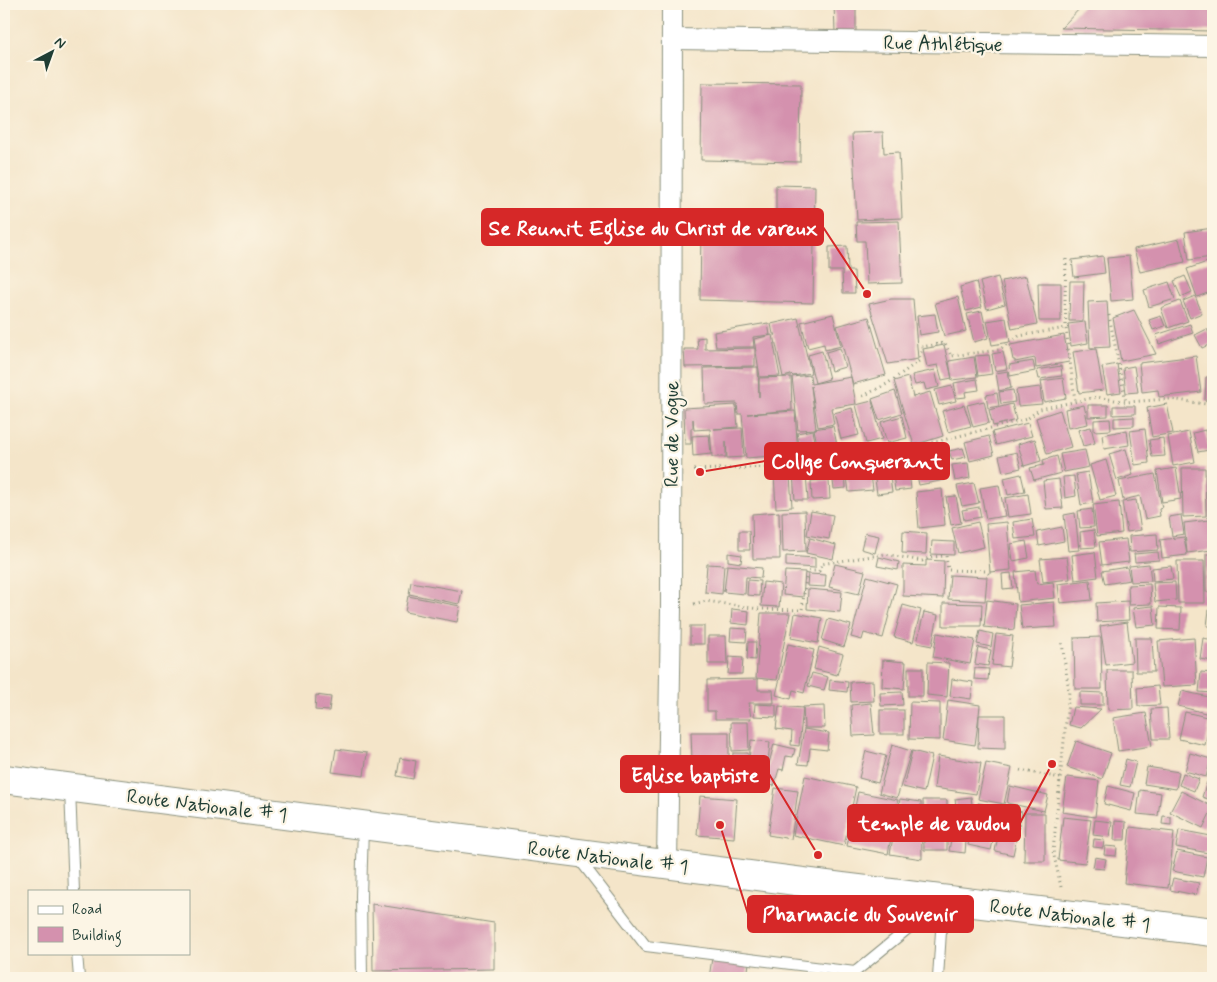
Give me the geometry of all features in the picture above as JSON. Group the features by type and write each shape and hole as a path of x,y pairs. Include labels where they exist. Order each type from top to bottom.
{"main road":[{"name":"Route Nationale # 1","path":"4,779 943,900 1213,932"}],"street":[{"name":"Rue de Vogue","path":"667,864 671,609 672,4"},
{"name":"Rue Athlétique","path":"672,39 1213,46"}],"lane":[{"path":"70,788 74,890"},
{"path":"362,978 361,896 363,826"},
{"path":"574,852 646,946 855,972 943,900"},
{"path":"938,978 943,900"},
{"path":"77,954 79,978"}],"path":[{"path":"1066,259 1066,328 1075,401"},
{"path":"1109,315 1126,402"},
{"path":"863,396 887,384 919,360 922,347 945,343 951,356 999,350 1019,336 1066,328"},
{"path":"671,471 794,466 857,454 911,448 1027,419 1040,409 1097,397 1126,402 1170,398 1206,404 1213,403"},
{"path":"671,609 706,601 758,609 802,610 807,571 819,571 821,564 885,554 922,561 931,556 946,556 948,570 986,571 991,576"},
{"path":"1062,643 1069,691 1054,851 1067,915"},
{"path":"1020,770 1060,778"}],"building":[{"path":"834,4 856,4 856,32 835,32"},
{"path":"1084,4 1213,4 1213,31 1061,28"},
{"path":"702,83 801,84 800,162 701,160"},
{"path":"883,132 884,153 899,152 902,218 857,220 852,133"},
{"path":"776,185 815,186 813,303 700,300 701,228 776,230"},
{"path":"899,221 902,283 867,284 865,241 857,241 856,222"},
{"path":"1213,228 1213,257 1189,260 1185,232"},
{"path":"1179,239 1185,262 1140,272 1134,249"},
{"path":"847,246 848,271 854,271 855,293 843,293 842,271 829,271 829,247"},
{"path":"1103,256 1105,273 1074,277 1072,260"},
{"path":"1129,256 1133,299 1111,301 1107,258"},
{"path":"1213,260 1213,291 1197,297 1187,269"},
{"path":"1026,276 1037,324 1012,329 1002,281"},
{"path":"1185,276 1192,292 1181,297 1174,281"},
{"path":"998,277 1005,304 987,309 980,282"},
{"path":"1070,281 1084,281 1083,321 1069,321"},
{"path":"976,282 982,307 966,311 960,287"},
{"path":"1169,282 1175,299 1149,307 1144,290"},
{"path":"1038,283 1061,283 1061,321 1039,321"},
{"path":"1195,296 1202,313 1190,318 1183,301"},
{"path":"958,297 966,331 944,336 935,303"},
{"path":"891,299 913,299 918,359 888,364 869,304"},
{"path":"1107,301 1110,347 1090,348 1088,302"},
{"path":"1180,301 1188,321 1168,328 1161,308"},
{"path":"1134,310 1156,354 1121,361 1113,318"},
{"path":"982,311 988,338 974,342 967,314"},
{"path":"833,314 841,346 825,350 824,344 808,348 801,322"},
{"path":"935,314 938,332 919,335 917,316"},
{"path":"1161,316 1165,326 1153,330 1149,320"},
{"path":"869,317 886,375 853,384 837,326"},
{"path":"798,318 811,373 793,376 791,374 783,377 774,335 776,334 773,334 771,324"},
{"path":"1006,318 1010,342 992,345 987,321"},
{"path":"1085,322 1088,343 1071,346 1068,324"},
{"path":"768,323 770,335 753,337 754,347 716,347 714,332"},
{"path":"1190,324 1193,333 1159,344 1156,335"},
{"path":"1207,329 1213,343 1202,348 1195,335"},
{"path":"772,335 780,376 760,377 754,339"},
{"path":"1064,335 1069,362 1036,368 1035,358 1015,362 1013,360 1010,345"},
{"path":"705,337 705,349 755,348 755,366 685,367 684,349 698,349 697,338"},
{"path":"944,345 952,378 942,380 938,365 927,367 923,349"},
{"path":"840,348 845,367 831,371 826,352"},
{"path":"1096,349 1103,390 1079,393 1073,352"},
{"path":"822,351 829,379 815,383 808,355"},
{"path":"1003,352 1007,369 995,371 992,354"},
{"path":"989,355 992,374 978,376 975,356"},
{"path":"1196,356 1201,392 1159,397 1158,390 1142,392 1139,363"},
{"path":"974,357 977,377 952,380 949,361"},
{"path":"1033,361 1035,371 1010,376 1009,365"},
{"path":"1117,364 1121,392 1107,394 1102,367"},
{"path":"1061,366 1062,376 1039,379 1037,370"},
{"path":"1134,366 1138,392 1126,393 1123,368"},
{"path":"758,367 759,397 759,378 791,377 792,410 748,414 795,411 798,454 746,458 742,414 738,414 737,403 705,404 704,368"},
{"path":"935,370 939,387 926,390 924,383 915,385 912,375"},
{"path":"1008,371 1011,388 999,391 996,373"},
{"path":"810,375 811,384 851,377 856,404 831,408 834,424 818,427 811,386 816,429 798,430 792,377"},
{"path":"908,377 913,397 930,392 943,436 914,445 894,381"},
{"path":"1206,377 1213,377 1213,401 1205,401"},
{"path":"1063,378 1066,398 1044,402 1041,381"},
{"path":"977,379 979,390 965,392 966,397 957,398 954,383"},
{"path":"952,386 956,401 939,405 935,390"},
{"path":"1040,387 1042,404 1018,406 1016,390"},
{"path":"1013,390 1015,402 1001,404 999,392"},
{"path":"895,391 902,413 879,420 872,399"},
{"path":"997,393 999,406 988,408 986,395"},
{"path":"872,401 882,439 866,443 856,405"},
{"path":"984,401 989,423 973,427 967,405"},
{"path":"1012,404 1016,420 993,426 989,410"},
{"path":"1167,404 1173,433 1152,437 1147,408"},
{"path":"736,405 738,427 714,429 742,428 744,457 727,458 726,442 726,457 712,457 710,429 694,430 693,419 691,444 685,444 684,408"},
{"path":"964,405 971,426 948,432 942,411"},
{"path":"1084,405 1088,424 1068,428 1065,409"},
{"path":"1088,405 1108,405 1108,416 1088,417"},
{"path":"1113,406 1135,406 1135,414 1113,415"},
{"path":"852,408 859,435 841,439 834,413"},
{"path":"1060,410 1071,447 1047,454 1036,418"},
{"path":"902,416 907,438 887,443 881,422"},
{"path":"1134,417 1134,426 1114,427 1114,418"},
{"path":"1110,419 1111,430 1094,431 1094,420"},
{"path":"1028,423 1032,436 996,445 992,432"},
{"path":"833,426 838,450 819,454 814,429"},
{"path":"1091,427 1095,443 1083,446 1078,430"},
{"path":"1145,429 1149,463 1135,465 1130,431"},
{"path":"813,430 817,454 801,457 797,433"},
{"path":"1127,430 1129,445 1104,449 1102,435"},
{"path":"1205,430 1209,450 1198,452 1193,433"},
{"path":"1189,432 1195,462 1173,466 1168,436"},
{"path":"709,435 711,454 693,456 692,436"},
{"path":"989,436 994,455 970,461 965,442"},
{"path":"1163,438 1165,456 1152,457 1149,440"},
{"path":"1035,439 1041,461 1024,466 1018,444"},
{"path":"963,448 966,457 952,460 949,451"},
{"path":"1126,449 1133,475 1117,480 1109,454"},
{"path":"939,450 945,480 919,485 913,455"},
{"path":"1085,450 1089,467 1064,472 1060,454"},
{"path":"1017,452 1021,468 1003,472 999,456"},
{"path":"907,455 911,489 895,491 891,457"},
{"path":"887,456 892,492 877,494 872,458"},
{"path":"1057,456 1061,473 1034,480 1030,468 1044,465 1043,460"},
{"path":"869,460 873,490 849,492 845,462"},
{"path":"1106,460 1116,496 1100,500 1090,465"},
{"path":"968,463 970,478 955,481 952,465"},
{"path":"1208,466 1213,466 1213,518 1208,518"},
{"path":"1176,468 1181,499 1162,502 1157,471"},
{"path":"1182,468 1205,468 1206,516 1183,517"},
{"path":"845,472 846,488 834,489 832,473"},
{"path":"1088,472 1093,503 1081,505 1076,474"},
{"path":"790,474 792,507 776,508 774,475"},
{"path":"806,474 808,500 795,500 793,475"},
{"path":"1021,474 1025,491 1008,495 1004,478"},
{"path":"1155,474 1162,508 1159,509 1160,516 1145,519 1140,496 1123,500 1119,481"},
{"path":"1074,476 1076,496 1065,498 1063,477"},
{"path":"1059,479 1063,508 1046,509 1043,481"},
{"path":"829,480 830,499 812,500 811,481"},
{"path":"974,483 979,503 962,506 957,486"},
{"path":"999,485 1005,516 986,519 980,488"},
{"path":"942,489 945,525 919,528 916,492"},
{"path":"1028,494 1031,514 1008,517 1005,498"},
{"path":"956,496 961,523 951,525 946,497"},
{"path":"1136,500 1141,530 1127,532 1122,502"},
{"path":"1119,502 1122,533 1097,536 1093,505"},
{"path":"979,507 981,517 964,520 962,510"},
{"path":"1092,509 1094,527 1080,528 1078,511"},
{"path":"805,511 806,551 783,552 782,512"},
{"path":"811,511 833,515 829,539 807,535"},
{"path":"779,512 780,559 753,559 752,514"},
{"path":"1075,513 1079,550 1068,551 1064,515"},
{"path":"1181,515 1184,534 1172,536 1169,517"},
{"path":"1032,519 1035,537 1015,539 1013,522"},
{"path":"1209,520 1212,550 1187,553 1184,523"},
{"path":"978,522 984,547 958,553 952,528"},
{"path":"1007,522 1011,570 990,572 986,524"},
{"path":"1062,527 1064,541 1039,546 1037,532"},
{"path":"1094,530 1096,547 1081,548 1080,532"},
{"path":"739,531 749,531 750,550 739,550"},
{"path":"903,531 927,533 926,554 902,553"},
{"path":"865,533 879,536 875,553 861,549"},
{"path":"1157,534 1158,550 1130,552 1129,536"},
{"path":"1184,537 1187,555 1162,558 1160,540"},
{"path":"810,538 836,545 833,559 806,553"},
{"path":"1126,539 1129,562 1102,565 1099,542"},
{"path":"932,541 954,542 954,555 931,554"},
{"path":"1026,541 1029,558 1013,561 1011,544"},
{"path":"1095,552 1098,577 1075,580 1072,555"},
{"path":"1158,552 1159,560 1135,562 1134,554"},
{"path":"728,553 742,555 741,563 728,561"},
{"path":"1206,554 1213,554 1213,592 1206,592"},
{"path":"786,556 815,558 815,568 786,566"},
{"path":"879,557 899,562 898,570 877,566"},
{"path":"1067,557 1070,579 1043,582 1040,559"},
{"path":"926,560 944,561 943,598 903,596 903,565 926,566"},
{"path":"1177,561 1204,561 1205,603 1178,603"},
{"path":"707,564 724,565 722,594 705,592"},
{"path":"835,564 865,571 859,594 829,587"},
{"path":"1149,564 1151,581 1131,582 1129,566"},
{"path":"727,565 762,568 761,578 746,577 745,594 724,592"},
{"path":"1171,566 1173,579 1153,581 1152,568"},
{"path":"1127,567 1130,580 1105,584 1102,571"},
{"path":"1035,570 1037,584 1053,582 1055,598 1018,602 1015,572"},
{"path":"785,571 805,572 803,597 783,595"},
{"path":"1011,573 1013,588 1003,589 1002,574"},
{"path":"808,574 826,575 825,587 807,586"},
{"path":"950,575 987,577 985,601 948,599"},
{"path":"867,576 897,584 883,638 864,633 862,640 851,637"},
{"path":"748,580 760,581 759,596 747,595"},
{"path":"1090,580 1092,600 1060,603 1058,584"},
{"path":"411,582 462,591 459,604 409,594"},
{"path":"763,582 781,584 779,607 761,606"},
{"path":"1175,582 1176,600 1155,602 1153,583"},
{"path":"1150,584 1151,604 1129,605 1128,585"},
{"path":"808,589 842,592 840,612 807,609"},
{"path":"408,596 460,606 457,622 405,612"},
{"path":"987,600 1016,604 1014,630 984,627"},
{"path":"1128,601 1129,620 1097,622 1096,603"},
{"path":"1054,602 1056,627 1022,629 1019,605"},
{"path":"943,603 982,604 981,626 943,626"},
{"path":"903,605 921,610 913,642 894,637"},
{"path":"1153,606 1155,625 1136,627 1133,608"},
{"path":"1159,607 1181,608 1180,630 1158,629"},
{"path":"732,609 749,611 748,625 731,623"},
{"path":"1209,610 1213,611 1213,626 1207,626"},
{"path":"924,612 938,615 932,646 917,643"},
{"path":"761,613 790,613 777,680 756,678"},
{"path":"795,613 822,618 818,643 791,638"},
{"path":"828,619 851,625 844,647 822,640"},
{"path":"1127,622 1132,662 1106,665 1100,626"},
{"path":"690,626 704,626 704,644 690,644"},
{"path":"731,628 747,629 746,642 730,641"},
{"path":"980,631 993,634 991,647 977,644"},
{"path":"937,633 975,640 970,664 933,657"},
{"path":"996,634 1013,636 1009,667 992,665"},
{"path":"708,636 726,636 727,664 708,664"},
{"path":"1101,637 1102,689 1075,689 1074,638"},
{"path":"1135,638 1152,638 1154,672 1136,672"},
{"path":"1194,638 1197,685 1162,687 1158,641"},
{"path":"1203,638 1213,640 1213,661 1200,659"},
{"path":"748,642 756,642 755,660 747,659"},
{"path":"788,644 814,650 804,693 793,690 791,699 776,695"},
{"path":"819,647 843,654 837,675 814,669"},
{"path":"978,647 991,650 988,666 975,664"},
{"path":"729,657 743,658 742,674 728,674"},
{"path":"883,660 906,662 904,689 882,687"},
{"path":"928,662 949,663 947,697 927,695"},
{"path":"908,668 923,668 923,696 908,696"},
{"path":"975,668 989,669 988,680 974,679"},
{"path":"1107,670 1132,670 1133,709 1108,710"},
{"path":"1201,672 1213,673 1213,693 1199,692"},
{"path":"812,673 828,677 824,690 808,686"},
{"path":"758,679 758,690 773,690 774,703 749,703 751,719 715,719 715,711 707,711 707,680"},
{"path":"952,679 973,682 971,699 950,696"},
{"path":"830,680 848,682 847,692 829,690"},
{"path":"873,681 874,701 851,702 850,682"},
{"path":"1158,686 1160,705 1138,706 1137,688"},
{"path":"1182,691 1213,698 1213,715 1178,706"},
{"path":"902,692 903,705 881,706 880,693"},
{"path":"1080,692 1103,693 1103,705 1080,705"},
{"path":"316,695 331,697 329,711 315,710"},
{"path":"948,700 980,705 975,745 943,740"},
{"path":"910,702 940,703 940,740 909,739"},
{"path":"871,703 874,735 853,736 851,705"},
{"path":"755,704 776,705 776,717 754,716"},
{"path":"779,706 803,708 799,746 791,745 792,731 776,729"},
{"path":"824,706 825,728 804,728 803,707"},
{"path":"1073,707 1101,709 1081,728 1069,725"},
{"path":"1167,708 1169,739 1153,739 1151,709"},
{"path":"880,710 904,710 904,734 880,734"},
{"path":"1185,712 1211,718 1205,745 1179,739"},
{"path":"1146,713 1152,746 1118,751 1113,718"},
{"path":"979,715 1005,715 1005,749 978,748"},
{"path":"731,722 748,722 749,750 732,751"},
{"path":"804,729 829,733 827,750 810,748 808,765 798,764"},
{"path":"691,732 729,732 729,762 692,762"},
{"path":"751,740 770,742 768,763 749,761"},
{"path":"1076,741 1111,753 1102,779 1067,767"},
{"path":"774,744 795,749 793,757 786,756 783,770 779,769 774,786 764,783"},
{"path":"892,745 911,751 897,798 879,793"},
{"path":"336,749 367,753 364,776 332,772"},
{"path":"866,751 886,756 878,783 859,778"},
{"path":"912,751 932,756 924,792 903,787"},
{"path":"733,753 748,753 748,765 732,765"},
{"path":"1190,753 1211,759 1206,777 1185,771"},
{"path":"938,756 981,763 976,794 934,788"},
{"path":"400,758 416,761 413,779 397,776"},
{"path":"1126,759 1136,762 1130,787 1120,785"},
{"path":"986,763 1012,768 1004,804 978,799"},
{"path":"1147,767 1179,772 1176,789 1144,784"},
{"path":"1183,773 1199,779 1194,791 1179,785"},
{"path":"805,776 856,787 844,846 793,835"},
{"path":"1067,777 1099,781 1095,817 1062,812"},
{"path":"1207,782 1213,784 1213,801 1202,797"},
{"path":"1010,786 1048,795 1044,811 1007,803"},
{"path":"1108,786 1135,793 1131,811 1104,804"},
{"path":"775,788 798,791 791,839 768,835"},
{"path":"1140,790 1161,793 1158,816 1137,814"},
{"path":"1181,791 1213,807 1203,828 1170,812"},
{"path":"858,792 898,800 888,854 847,846"},
{"path":"700,796 737,799 734,838 697,835"},
{"path":"971,797 973,812 957,814 955,799"},
{"path":"900,799 921,802 922,859 890,854"},
{"path":"923,800 947,800 947,850 924,850"},
{"path":"978,803 1001,808 991,850 968,845"},
{"path":"1004,807 1022,812 1013,855 995,851"},
{"path":"1025,813 1045,813 1045,861 1024,861"},
{"path":"1163,816 1171,817 1171,825 1162,824"},
{"path":"1063,817 1091,820 1085,863 1058,860"},
{"path":"1095,820 1112,822 1110,837 1093,835"},
{"path":"1115,821 1126,822 1125,840 1114,840"},
{"path":"1130,827 1174,832 1168,888 1124,883"},
{"path":"1179,830 1211,836 1208,853 1176,847"},
{"path":"951,839 966,841 965,853 949,851"},
{"path":"1094,839 1104,840 1103,848 1093,847"},
{"path":"1105,846 1117,847 1116,856 1104,855"},
{"path":"1177,851 1207,857 1203,877 1172,871"},
{"path":"1095,857 1106,859 1104,869 1093,868"},
{"path":"1173,878 1199,883 1196,895 1170,890"},
{"path":"372,904 494,923 494,969 373,971"},
{"path":"712,958 749,963 747,978 709,978"}],"place":[{"name":"Se Reunit Eglise du Christ de vareux","path":"867,294"},
{"name":"Collge Conquerant","path":"700,472"},
{"name":"temple de vaudou","path":"1052,764"},
{"name":"Pharmacie du Souvenir","path":"720,825"},
{"name":"Eglise baptiste","path":"818,855"}]}
